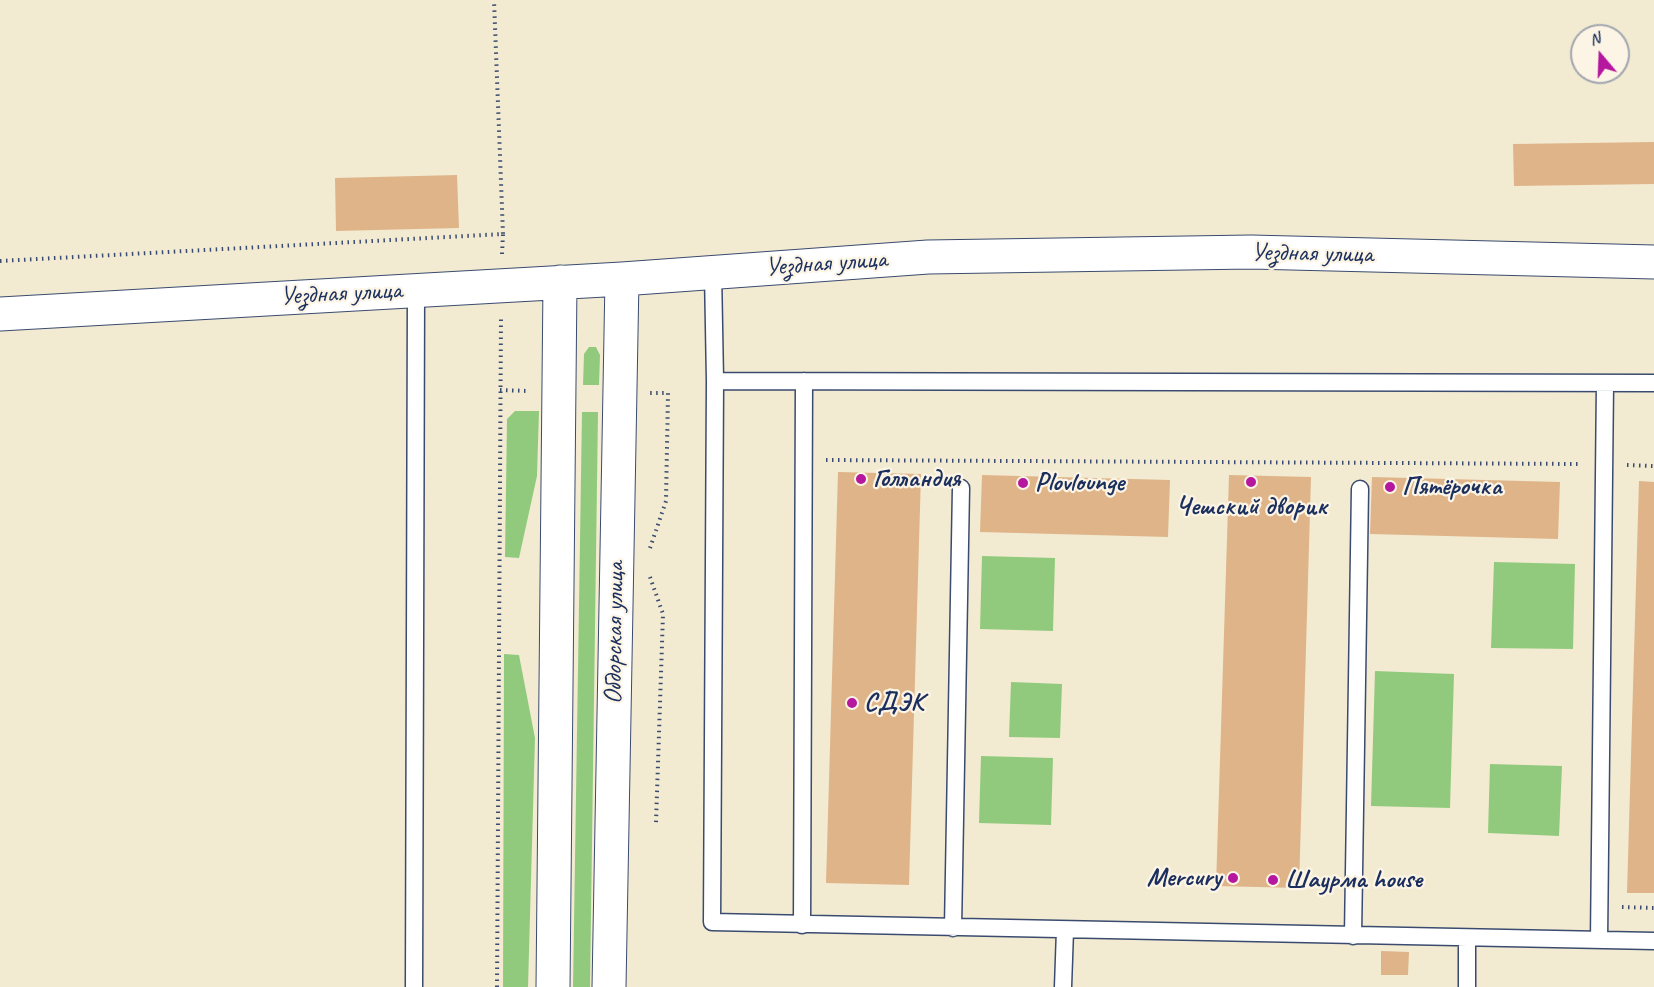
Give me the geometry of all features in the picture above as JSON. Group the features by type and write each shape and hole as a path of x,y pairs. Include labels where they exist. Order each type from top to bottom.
{"street":[{"name":"Уездная улица","path":"0,314 622,279 928,257 1251,252 1654,262"},
{"name":"Обдорская улица","path":"609,987 622,279"},
{"path":"553,987 560,282"}],"lane":[{"path":"713,272 715,381 712,922 1654,941"},
{"path":"414,987 416,290"},
{"path":"715,381 1654,383"},
{"path":"801,925 804,381"},
{"path":"1599,940 1605,383"},
{"path":"953,928 961,488"},
{"path":"1353,936 1360,489"},
{"path":"1063,987 1065,930"},
{"path":"1467,938 1467,987"}],"path":[{"path":"494,0 503,234 497,987"},
{"path":"0,261 503,234"},
{"path":"822,460 1654,466"},
{"path":"1600,906 1654,908"}],"green space":[{"path":"589,347 596,347 600,355 599,385 583,385 584,354"},
{"path":"515,411 539,411 537,476 519,558 505,557 507,419"},
{"path":"582,412 598,412 590,987 573,987"},
{"path":"982,556 1055,558 1053,631 980,629"},
{"path":"1494,562 1575,564 1573,649 1491,648"},
{"path":"504,654 519,655 535,738 528,987 503,987"},
{"path":"1375,671 1454,674 1450,808 1371,806"},
{"path":"1011,682 1062,684 1060,738 1009,737"},
{"path":"981,756 1053,758 1051,825 979,823"},
{"path":"1490,764 1562,766 1559,836 1488,833"}],"building":[{"path":"1654,142 1654,184 1514,186 1513,144"},
{"path":"457,175 459,228 336,231 335,178"},
{"path":"838,472 921,474 909,885 826,883"},
{"path":"982,475 1170,480 1168,537 980,532"},
{"path":"1229,475 1311,477 1299,888 1216,886"},
{"path":"1372,477 1560,482 1558,539 1370,534"},
{"path":"1639,481 1654,482 1654,893 1627,893"},
{"path":"1381,951 1409,952 1408,975 1381,975"}],"place":[{"name":"Голландия","path":"861,479"},
{"name":"Чешский дворик","path":"1251,482"},
{"name":"Plovlounge","path":"1023,483"},
{"name":"Пятёрочка","path":"1390,487"},
{"name":"СДЭК","path":"852,703"},
{"name":"Mercury","path":"1233,878"},
{"name":"Шаурма house","path":"1273,880"}]}
